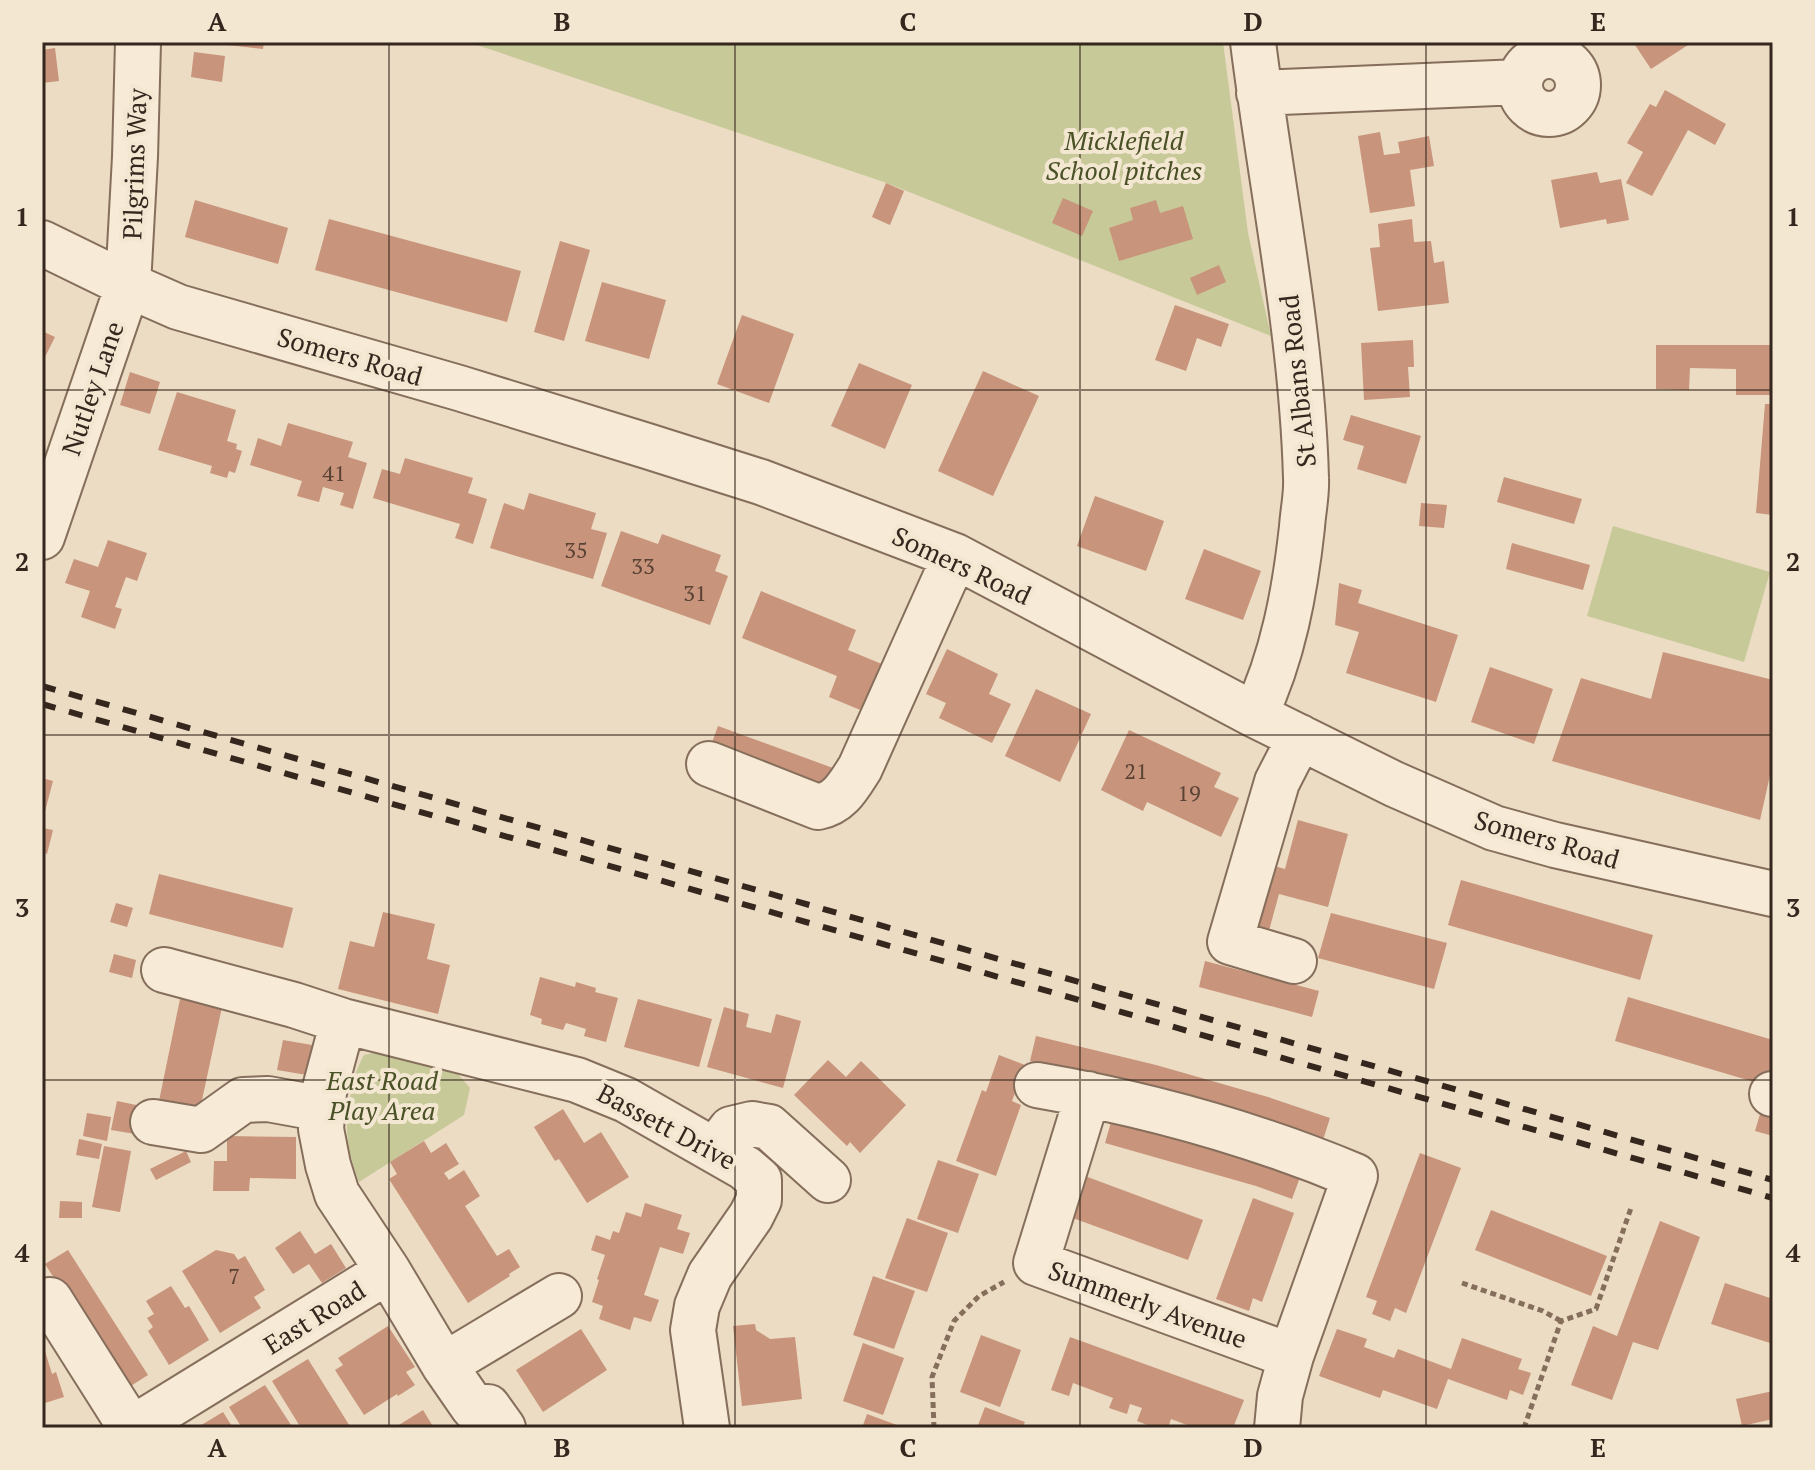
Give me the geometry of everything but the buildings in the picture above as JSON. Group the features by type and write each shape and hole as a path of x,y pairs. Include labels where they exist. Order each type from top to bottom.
{"street":[{"name":"Pilgrims Way","path":"128,285 138,42"},
{"name":"St Albans Road","path":"1253,42 1296,341 1307,481 1291,602 1279,652 1255,715"},
{"path":"1259,93 1520,82"},
{"name":"Somers Road","path":"42,243 178,307 459,388 747,478 955,556 1255,715 1394,784 1494,828 1555,845 1773,894"},
{"name":"Nutley Lane","path":"42,537 128,285"},
{"path":"709,764 818,807 843,794 860,768 955,556"},
{"path":"1294,961 1230,942 1277,782 1300,737"},
{"path":"164,970 343,1021"},
{"name":"Bassett Drive","path":"343,1021 577,1080 626,1100 745,1168 759,1180 759,1200 710,1275 697,1306 693,1330 707,1428"},
{"name":"East Road","path":"132,1428 388,1271 337,1194 321,1129 324,1092 343,1021"},
{"path":"1037,1085 1210,1123 1355,1176 1291,1356 1280,1396 1277,1428"},
{"name":"Summerly Avenue","path":"1088,1094 1036,1263 1291,1356"},
{"path":"153,1122 201,1130 243,1100 268,1099 323,1109"},
{"path":"715,1150 731,1129 752,1124 769,1127 828,1180"},
{"path":"388,1271 444,1365 488,1417"},
{"path":"444,1365 559,1296"},
{"path":"50,1300 132,1428"}],"path":[{"path":"1462,1283 1543,1311 1561,1321 1596,1309 1631,1208"},
{"path":"934,1428 932,1377 954,1321 979,1296 1036,1263"},
{"path":"1524,1428 1561,1321"}],"green space":[{"name":"Micklefield School pitches","path":"474,42 1223,42 1248,233 1271,336 884,182"},
{"path":"1613,526 1770,572 1744,662 1587,616"},
{"name":"East Road Play Area","path":"378,1052 458,1074 470,1088 464,1115 359,1182 348,1137 349,1105 359,1064 364,1055"}],"railway":[{"path":"42,686 1773,1180"},
{"path":"42,704 1773,1198"}]}
